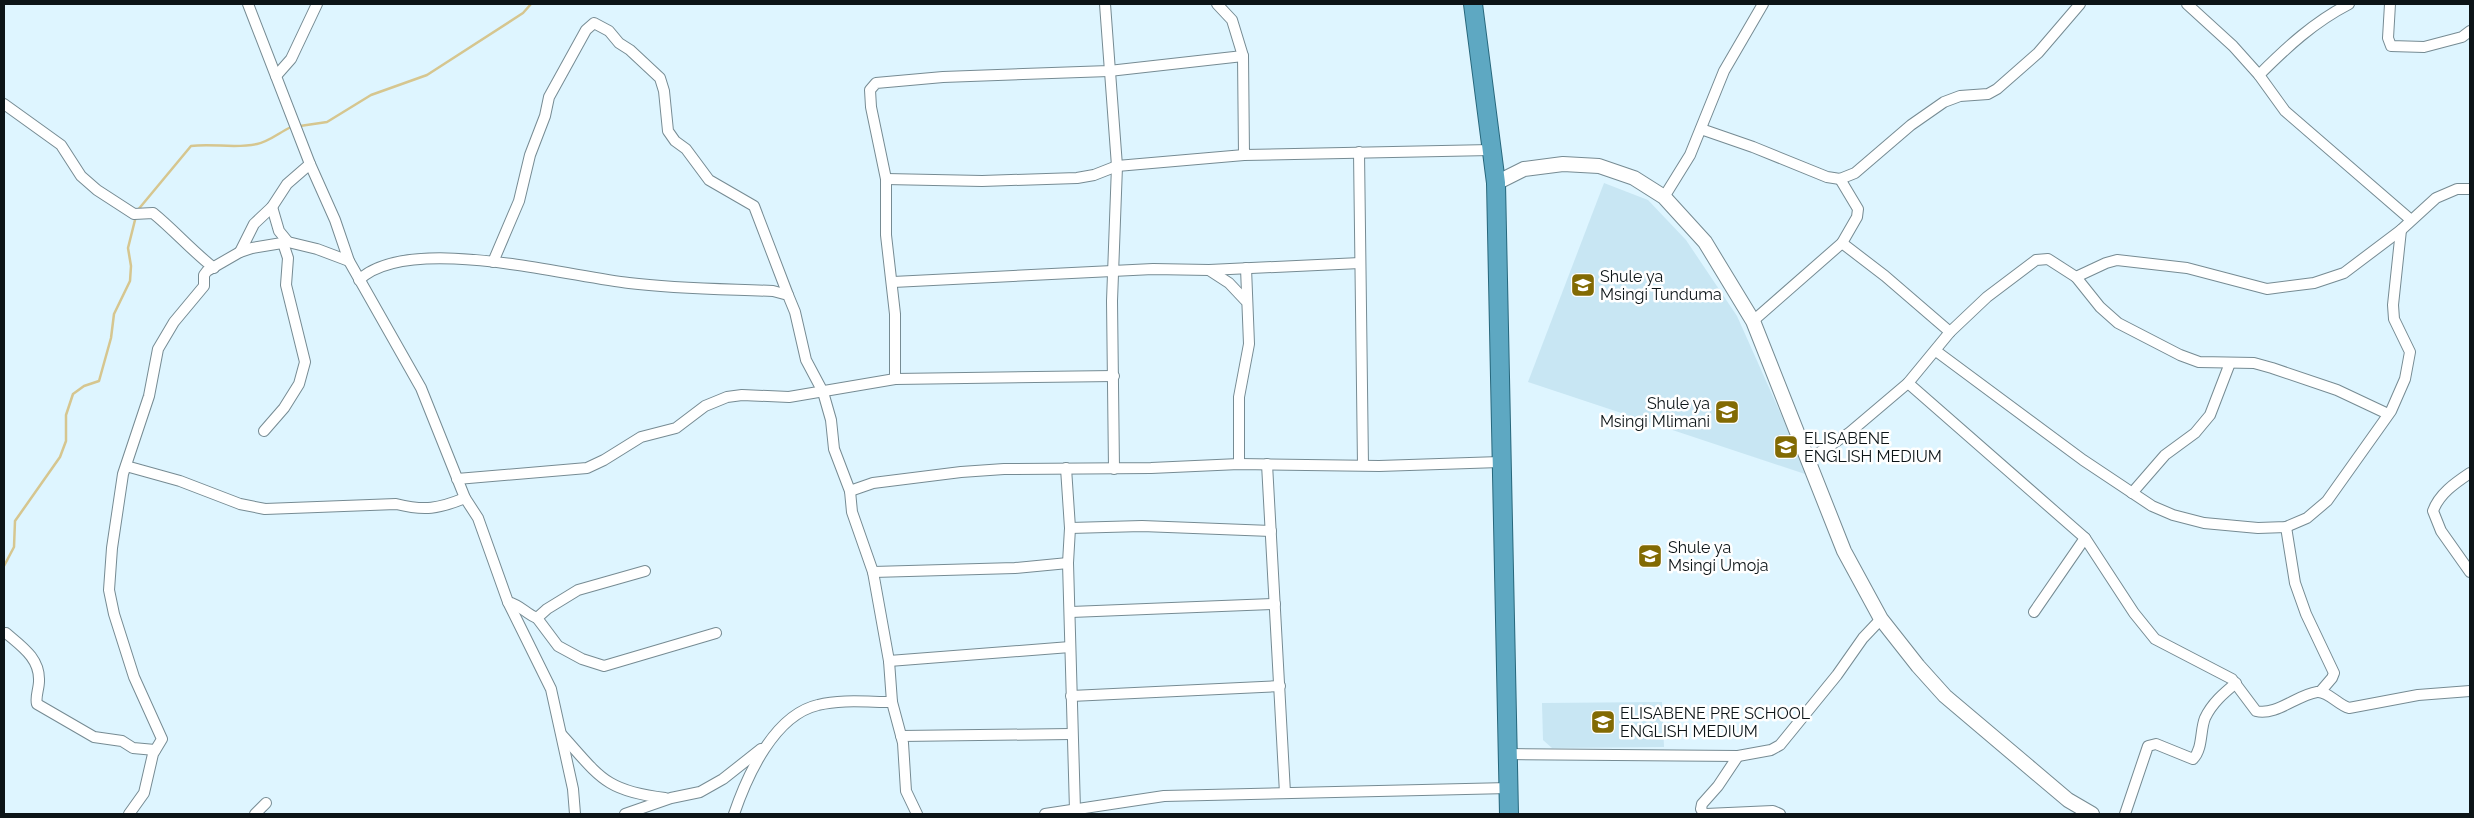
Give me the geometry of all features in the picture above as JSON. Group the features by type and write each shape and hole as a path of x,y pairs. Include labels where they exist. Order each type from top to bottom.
{"highway":[{"path":"1473,4 1496,183 1500,462 1509,814"}],"street":[{"path":"248,4 310,164 335,220 349,261 421,388 465,498 478,518 508,602 551,689 573,789 575,814"},
{"path":"276,76 291,59 317,4"},
{"path":"1104,4 1117,166 1112,272 1114,469"},
{"path":"1217,4 1232,20 1244,56 1244,155"},
{"path":"1664,197 1690,155 1724,71 1763,4"},
{"path":"1701,129 1753,146 1827,177 1840,179 1855,172 1912,125 1944,102 1960,96 1988,94 1997,89 2038,53 2080,4"},
{"path":"2187,4 2233,46 2259,75 2285,111 2411,220"},
{"path":"2259,75 2294,39 2332,13 2349,4"},
{"path":"2390,4 2388,38 2391,46 2424,47 2462,37 2470,31"},
{"path":"493,262 519,201 530,155 545,116 549,97 586,30 594,23 609,31 619,43 630,50 660,78 664,91 668,131 675,141 686,149 709,180 754,206 795,312 806,360 823,392 831,420 834,449 850,491 852,512 873,572 889,661 892,702 901,736 907,795 917,814"},
{"path":"895,379 895,314 893,282 886,235 886,178 871,107 870,90 876,83 943,77 1109,71 1244,56"},
{"path":"4,104 61,145 81,176 97,190 134,214 153,213 171,228 193,252 214,268"},
{"path":"886,178 982,181 1067,178 1094,176 1117,166 1244,155 1491,150"},
{"path":"1359,152 1363,465"},
{"path":"240,252 254,224 272,207 287,184 310,164"},
{"path":"1496,183 1524,169 1563,164 1599,166 1634,178 1664,197 1705,242 1753,321 1844,551 1881,619 1918,666 1945,696 2068,800 2092,814"},
{"path":"1753,321 1842,243 1857,217 1858,209 1840,179"},
{"path":"2076,277 2117,260 2187,268 2267,289 2314,283 2344,273 2401,230 2436,198 2457,189 2470,189"},
{"path":"264,432 284,408 299,384 306,362 286,285 288,258 286,242 272,207"},
{"path":"1936,351 2132,493 2173,515 2204,523 2258,528 2286,527 2307,518 2327,501 2388,414 2405,379 2410,352 2394,319 2393,305 2401,230"},
{"path":"129,814 144,794 154,750 162,737 134,677 114,614 109,590 122,481 151,390 158,349 174,322 204,286 204,275 207,271 240,252 286,242 317,249 349,261"},
{"path":"1842,243 1885,276 1950,332"},
{"path":"360,280 370,271 381,266 420,259 450,258 493,262 628,283 773,291 788,295"},
{"path":"1808,460 1849,433 1908,384 1950,332 1987,297 2036,260 2048,259 2076,277 2100,307 2118,323 2134,333 2198,362 2254,364 2272,368 2337,390 2388,414"},
{"path":"893,282 1153,269 1210,270 1360,263"},
{"path":"1238,464 1238,398 1249,344 1245,300 1246,268"},
{"path":"1210,270 1229,283 1245,300"},
{"path":"2132,493 2165,455 2196,433 2210,414 2230,363"},
{"path":"457,479 579,470 604,460 641,437 676,428 716,400 742,395 789,396 895,379 1114,376"},
{"path":"1908,384 2085,538 2134,612 2155,639 2236,683 2251,707 2261,712 2320,692 2334,673 2306,614 2295,583 2286,527"},
{"path":"850,491 873,483 961,472 1238,464 1363,465 1500,462"},
{"path":"1267,464 1286,793"},
{"path":"126,466 180,481 240,504 265,509 396,504 415,508 436,509 465,498"},
{"path":"1066,468 1070,528 1068,563 1071,612 1071,734 1075,810"},
{"path":"2470,473 2459,480 2437,501 2433,511 2441,531 2470,572"},
{"path":"1070,528 1142,526 1271,531"},
{"path":"2034,612 2085,538"},
{"path":"873,572 1015,568 1068,563"},
{"path":"537,618 546,608 578,590 645,571"},
{"path":"508,602 521,607 531,616 537,618 558,646 582,659 604,666 716,633"},
{"path":"1071,612 1275,604"},
{"path":"1508,754 1738,756 1771,750 1780,745 1837,675 1863,638 1881,619"},
{"path":"6,633 20,643 31,655 40,679 36,703 41,708 94,737 122,741 133,748 154,750"},
{"path":"889,661 1070,647"},
{"path":"2126,814 2148,746 2156,744 2193,759 2203,732 2205,718 2216,701 2236,683"},
{"path":"1071,696 1280,686"},
{"path":"2320,692 2340,705 2349,708 2418,695 2470,691"},
{"path":"734,814 746,780 770,742 789,721 805,709 832,702 892,702"},
{"path":"561,733 598,774 613,786 626,792 670,798"},
{"path":"901,736 1071,734"},
{"path":"625,814 670,798 700,792 723,778 770,742"},
{"path":"1738,756 1718,786 1702,804 1701,809 1705,814 1773,810 1780,814"},
{"path":"1045,814 1164,796 1509,788"},
{"path":"255,814 266,802"},
{"path":"642,807 650,814"}],"shaded area":[{"path":"1604,183 1648,200 1686,240 1737,316 1808,475 1528,382"},
{"name":"ELISABENE PRE SCHOOL ENGLISH MEDIUM","path":"1662,702 1664,747 1552,748 1543,740 1542,703"}],"waterway":[{"path":"300,126 327,122 371,95 427,75 523,13 531,4"},
{"path":"137,211 191,146 257,144 289,128"},
{"path":"4,566 14,547 15,521 60,457 66,441 66,415 73,394 84,386 99,381 111,338 114,314 130,281 131,266 128,248 136,216"}],"place":[{"name":"Shule ya Msingi Tunduma","path":"1583,285"},
{"name":"Shule ya Msingi Mlimani","path":"1727,412"},
{"name":"ELISABENE ENGLISH MEDIUM","path":"1786,447"},
{"name":"Shule ya Msingi Umoja","path":"1650,556"},
{"name":"ELISABENE PRE SCHOOL ENGLISH MEDIUM","path":"1603,722"}]}
